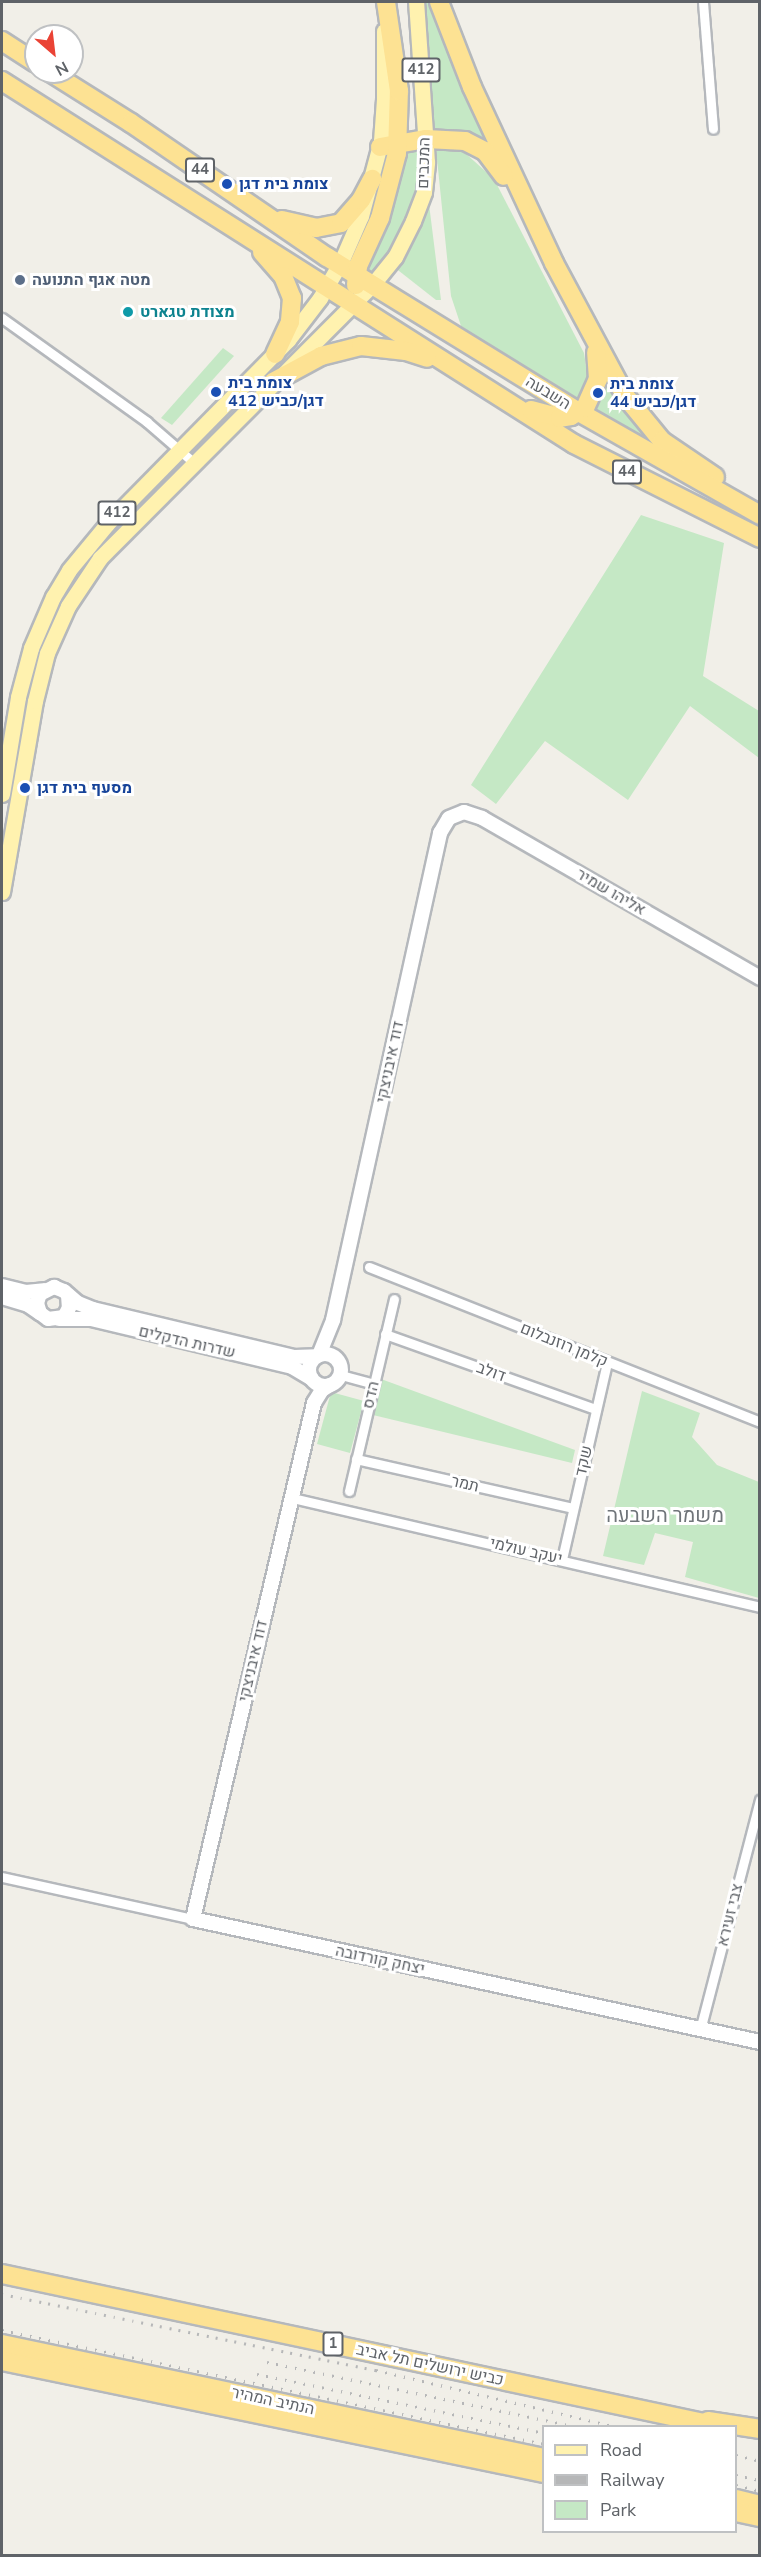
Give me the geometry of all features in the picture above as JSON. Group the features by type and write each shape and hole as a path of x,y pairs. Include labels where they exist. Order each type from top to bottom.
{"highway":[{"path":"355,304 357,274 387,197 398,142 399,91 385,2"},
{"path":"439,2 472,87 554,263 635,412 662,441 695,466 759,504"},
{"path":"2,41 24,55"},
{"name":"44","path":"2,81 355,304"},
{"name":"44","path":"68,84 340,264"},
{"path":"380,147 398,142 426,139 465,141 476,146 493,159 554,263"},
{"path":"269,217 305,227 333,226 341,223 353,210 372,179"},
{"path":"247,236 276,268 291,291 290,322 275,354"},
{"name":"השבעה","path":"340,264 579,412 759,515"},
{"name":"השבעה","path":"355,304 499,398 583,449 759,538"},
{"path":"499,398 548,416 571,416 579,412 590,402 598,379 593,338"},
{"path":"273,382 321,356 361,346 406,351 449,365"},
{"name":"כביש ירושלים תל אביב","path":"2,2274 709,2425"},
{"name":"הנתיב המהיר","path":"2,2344 542,2458"},
{"path":"2,2362 542,2473"},
{"path":"664,2415 732,2425"},
{"path":"737,2426 759,2429"},
{"path":"737,2430 759,2435"},
{"path":"737,2500 759,2505"},
{"path":"737,2512 759,2517"}],"main road":[{"name":"412","path":"2,794 24,669 40,623 53,597 86,547 275,354 328,286 340,264 361,216 380,147 384,99 385,2"},
{"name":"המכבים","path":"355,304 395,257 419,206 426,178 426,139 416,2"},
{"name":"412","path":"2,892 35,700 56,630 68,606 100,558 273,382 355,304"}],"street":[{"path":"703,2 713,129"},
{"path":"2,318 147,422 193,462"},
{"name":"אליהו שמיר","path":"460,813 482,818 759,978"},
{"name":"דוד איבניצקי","path":"318,1355 333,1320 440,833 449,818 460,813"},
{"name":"קלמן רוזנבלום","path":"369,1267 759,1422"},
{"path":"2,1286 26,1292 54,1287 68,1295 69,1308 59,1319 48,1319 17,1300 2,1297"},
{"path":"40,1313 38,1298 44,1290"},
{"name":"שדרות הדקלים","path":"68,1295 78,1304 93,1309 294,1357 318,1355"},
{"name":"הדס","path":"349,1491 394,1299"},
{"name":"שדרות הדקלים","path":"59,1319 78,1318 113,1324 292,1367 313,1380"},
{"name":"דוד איבניצקי","path":"333,1320 337,1359"},
{"name":"דולב","path":"385,1334 596,1409"},
{"path":"326,1353 337,1359 341,1365 340,1375 330,1385 320,1385 313,1380 309,1366 318,1355 326,1353"},
{"name":"שקד","path":"562,1559 607,1363"},
{"path":"340,1375 374,1384"},
{"name":"דוד איבניצקי","path":"193,1919 314,1403 313,1380"},
{"name":"דוד איבניצקי","path":"314,1403 322,1390 330,1385"},
{"name":"תמר","path":"356,1460 573,1508"},
{"name":"יעקב עולמי","path":"292,1498 562,1559 759,1607"},
{"name":"צבי זעירא","path":"700,2030 759,1800"},
{"name":"יצחק קורדובה","path":"2,1877 759,2042"}],"green space":[{"path":"421,2 434,2 490,143 464,131 431,131"},
{"path":"423,142 423,178 406,231 372,281 360,268 401,144"},
{"path":"453,148 464,152 494,179 584,353 588,379 575,403 461,326 451,296 436,149"},
{"path":"429,204 441,300 436,300 394,267 423,205"},
{"path":"223,348 234,356 172,425 161,418"},
{"path":"606,381 625,413 652,442 596,410 605,392"},
{"path":"641,515 724,543 703,676 759,711 759,758 690,706 628,800 545,741 496,804 471,785"},
{"path":"381,1379 575,1450 572,1463 373,1415"},
{"path":"642,1391 700,1413 692,1437 717,1465 759,1482 759,1598 685,1577 693,1542 655,1533 644,1565 603,1556"},
{"path":"331,1392 364,1401 350,1453 317,1444"}],"railway":[{"path":"2,2294 376,2370 608,2425"},
{"path":"2,2330 542,2444"},
{"path":"267,2362 569,2425"},
{"path":"257,2374 542,2433"},
{"path":"737,2455 760,2461"},
{"path":"737,2475 760,2480"},
{"path":"737,2485 760,2491"}],"place":[{"name":"צומת בית דגן","path":"227,184"},
{"name":"מטה אגף התנועה","path":"20,280"},
{"name":"מצודת טגארט","path":"128,312"},
{"name":"צומת בית דגן/כביש 412","path":"216,392"},
{"name":"צומת בית דגן/כביש 44","path":"598,393"},
{"name":"מסעף בית דגן","path":"25,788"}],"district":[{"name":"משמר השבעה","path":"665,1515"}]}
